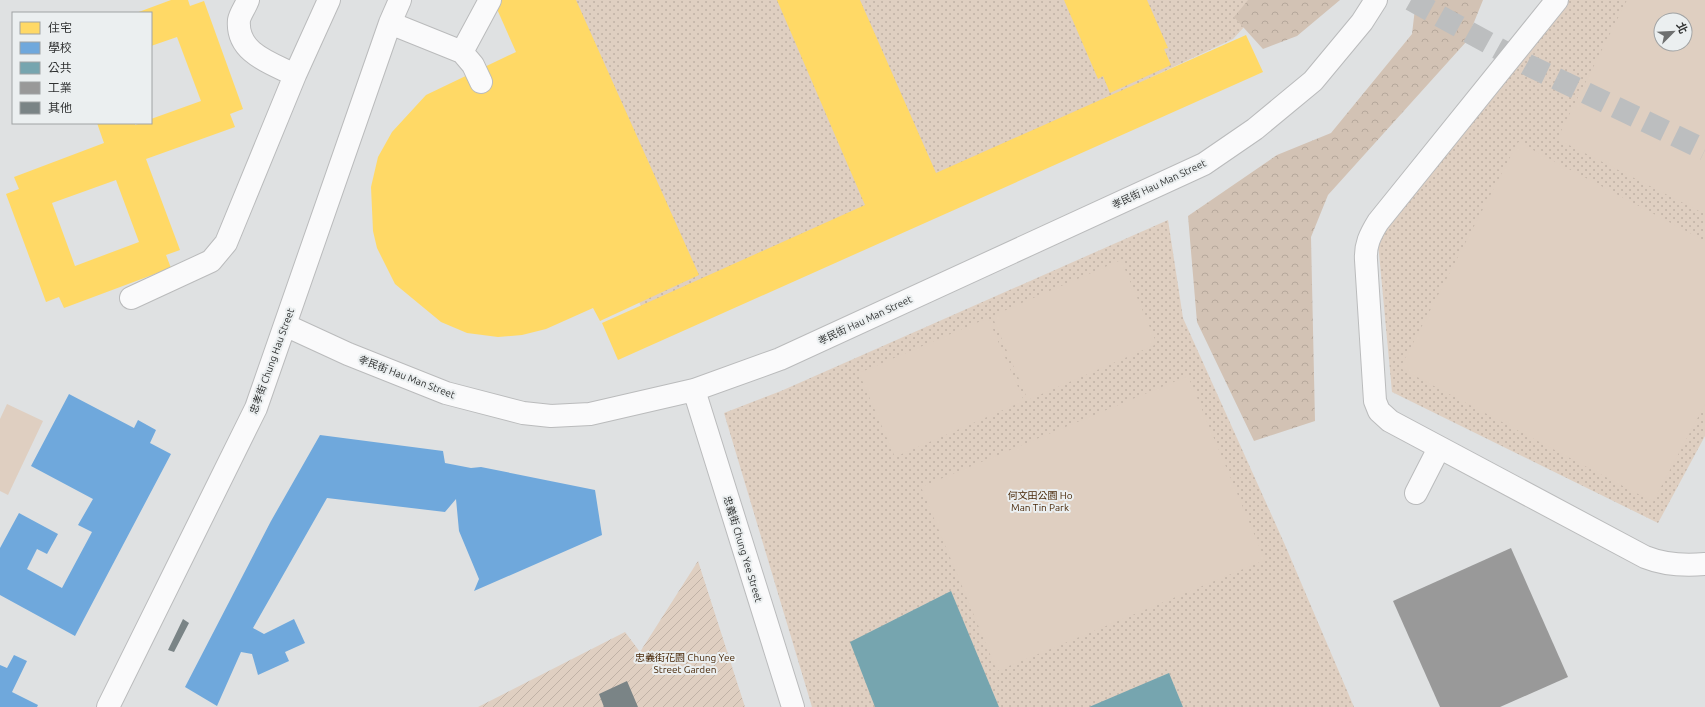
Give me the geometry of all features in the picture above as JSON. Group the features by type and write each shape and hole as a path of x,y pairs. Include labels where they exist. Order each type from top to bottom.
{"street":[{"path":"248,0 239,19 240,34 246,48 259,57 295,75"},
{"path":"131,298 211,261 226,243 295,75 329,0"},
{"name":"忠孝街 Chung Hau Street","path":"108,707 256,408 390,23 400,0"},
{"path":"462,52 490,0"},
{"name":"孝民街 Hau Man Street","path":"285,325 348,354 446,393 523,413 551,416 590,414 694,390 780,359 1204,164 1255,128 1313,81 1362,22 1376,0"},
{"path":"1557,0 1378,222 1369,236 1366,248 1375,401 1380,411 1390,421 1645,557 1661,564 1705,564"},
{"path":"390,23 462,52 473,65 481,82"},
{"name":"忠義街 Chung Yee Street","path":"694,390 793,707"},
{"path":"1416,493 1439,448"}],"green space":[{"path":"539,0 1269,0 1233,39 645,315 509,14"},
{"path":"1248,0 1340,0 1297,36 1263,49 1234,17"},
{"path":"1416,0 1483,0 1466,42 1328,195 1311,237 1315,421 1254,441 1197,322 1188,216 1277,155 1331,133 1412,34"},
{"path":"1568,0 1705,0 1705,436 1658,523 1392,392 1377,232"},
{"path":"1627,0 1705,0 1705,214 1557,139"},
{"path":"1518,142 1705,241 1705,404 1653,502 1400,368"},
{"name":"何文田公園 Ho Man Tin Park","path":"1168,220 1183,318 1285,545 1354,707 812,707 724,413 781,391"},
{"path":"1121,260 1157,344 1028,400 992,316"},
{"path":"988,318 1024,401 895,457 859,373"},
{"path":"1188,376 1265,560 997,671 921,487"},
{"path":"7,404 43,421 8,495 0,491 0,419"},
{"name":"忠義街花園 Chung Yee Street Garden","path":"698,561 745,707 478,707 625,632 640,652"}],"building: 住宅":[{"path":"171,0 188,0 190,6 204,1 243,109 230,114 235,127 146,159 180,250 166,255 171,268 64,308 59,297 46,302 6,194 19,189 14,177 104,143 97,124 152,124 152,119 201,101 177,37 152,46 152,12 139,12","holes":["116,180 139,242 75,266 52,203"]},
{"path":"493,0 576,0 699,275 600,321 593,308 546,329 522,335 498,337 467,333 441,322 395,284 377,248 373,231 371,187 378,157 392,132 426,95 516,52"},
{"path":"777,0 860,0 936,173 1246,35 1263,72 618,360 602,323 865,205"},
{"path":"1064,0 1147,0 1168,48 1164,49 1171,65 1110,93 1103,76 1098,79"}],"building: 學校":[{"path":"69,394 134,428 138,420 156,430 150,443 171,454 75,636 0,595 0,548 19,513 58,534 47,554 37,549 27,569 62,588 92,532 78,525 93,499 31,466"},
{"path":"320,435 443,451 445,463 471,468 481,467 595,490 602,535 474,591 479,579 459,531 456,499 445,512 327,498 253,628 264,634 294,619 305,643 285,652 289,661 258,675 252,654 241,652 217,706 185,687 271,521"},
{"path":"14,655 27,661 12,692 38,705 37,707 0,707 0,665 7,668"}],"building: 公共":[{"path":"951,591 999,707 875,707 850,642"},
{"path":"1169,673 1183,707 1089,707"}],"building: 工業":[{"path":"1511,548 1568,677 1500,707 1440,707 1393,601"}],"building: 其他":[{"path":"183,619 189,623 174,652 168,650"},
{"path":"627,681 638,707 604,707 599,694"}],"tunnel":[{"path":"1411,0 1530,66 1705,150"}]}
